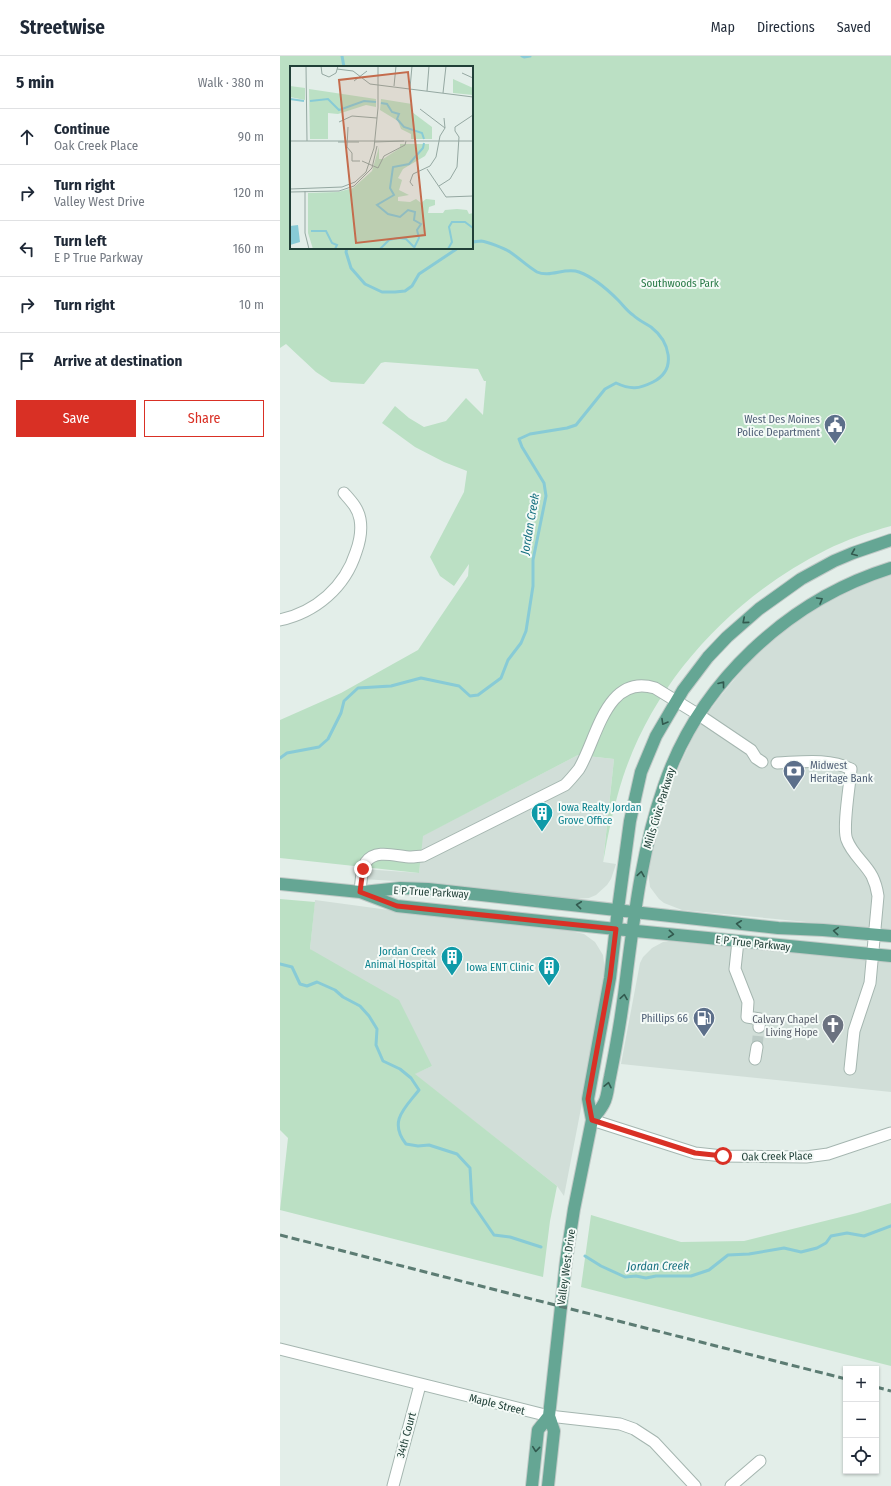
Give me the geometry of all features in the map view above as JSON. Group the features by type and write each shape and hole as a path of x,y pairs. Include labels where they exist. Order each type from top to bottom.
{"main road":[{"name":"Mills Civic Parkway","path":"618,909 630,821 641,772 656,736 691,678 727,637 770,600 801,579 834,561 873,545 891,540"},
{"name":"Mills Civic Parkway","path":"635,913 644,857 664,786 682,743 699,715 739,664 776,630 798,613 840,589 861,579 891,568"},
{"path":"280,884 360,892"},
{"name":"E P True Parkway","path":"360,892 400,888 428,889 778,928 891,936"},
{"name":"E P True Parkway","path":"360,892 397,906 891,956"},
{"name":"Valley West Drive","path":"548,1486 554,1431 549,1416 567,1254 574,1209 592,1120 588,1099 609,986 618,909"},
{"name":"Valley West Drive","path":"592,1120 605,1103 617,1040 635,913"},
{"name":"Valley West Drive","path":"532,1486 538,1430 549,1416"}],"street":[{"path":"280,620 302,613 320,602 338,585 348,571 353,561 361,533 360,519 355,505 344,493"},
{"path":"360,892 363,869 367,861 372,857 387,854 411,857 423,856 565,785 579,769 609,705 628,687 648,686 655,688 751,750 756,758 762,762"},
{"path":"777,763 820,761 851,769 845,826 846,840 872,875 878,896 870,983 854,1031 850,1069"},
{"path":"738,941 735,969 748,1002 747,1017 760,1019 759,1027"},
{"path":"755,1059 756,1047"},
{"name":"Oak Creek Place","path":"592,1120 695,1153 723,1156 806,1157 828,1154 891,1133"},
{"name":"Maple Street","path":"280,1349 549,1416 620,1424 634,1429 654,1442 695,1486"},
{"name":"34th Court","path":"393,1486 420,1385"},
{"path":"731,1486 760,1461"}],"shaded area":[{"path":"891,574 891,930 682,910 664,903 650,887 648,872 650,858 675,775 694,735 706,716 748,663 781,633 836,597"},
{"path":"578,755 614,759 603,862 616,864 611,879 596,895 589,898 574,899 429,883 362,879 363,869 419,873 422,836"},
{"path":"315,900 411,913 571,931 584,934 595,942 603,955 605,970 589,1067 564,1196 557,1186 414,1074 432,1066 310,949"},
{"path":"669,941 891,962 891,1092 621,1064 640,963 643,957 652,948 663,942"}],"green space":[{"name":"Southwoods Park","path":"280,56 891,56 891,526 842,543 792,569 760,591 730,616 702,644 677,674 656,706 637,741 623,777 603,863 614,759 578,755 423,836 419,873 280,858 280,720 341,693 418,650 468,576 469,564 454,586 440,576 430,557 464,492 467,471 444,462 415,447 382,423 395,406 409,418 424,427 446,421 466,398 483,415 486,381 484,381 478,369 385,362 381,363 364,384 331,382 316,372 286,344 280,348"},
{"path":"280,899 315,902 310,949 399,1000 432,1066 415,1074 557,1186 550,1221 543,1277 280,1210 288,1138 280,1130"},
{"path":"891,1203 891,1366 581,1287 591,1215 681,1242 744,1241"}],"waterway":[{"name":"Jordan Creek","path":"342,56 344,66"},
{"path":"522,56 530,56"},
{"name":"Jordan Creek","path":"280,758 287,753 319,747 328,739 341,713 344,701 358,688 391,686 421,678 459,686 470,696 478,695 501,678 508,660 521,643 526,631 533,586 533,560 546,496 544,483 522,447 519,439 530,434 567,428 576,425 605,389 616,383 631,388 643,386 653,382 666,370 668,355 666,347 657,333 627,310 595,280 574,271 542,274 504,249 481,241 473,242"},
{"name":"Jordan Creek","path":"347,249 346,252 351,268 365,284 382,292 405,291 412,286 419,274 456,249"},
{"name":"Jordan Creek","path":"280,964 292,967 300,984 307,986 317,982 335,990 343,997 360,1006 369,1016 377,1029 376,1045 383,1061 400,1069 411,1078 419,1090 400,1115 398,1128 406,1144 418,1146 429,1145 457,1154 470,1168 472,1203 494,1235 510,1237 541,1247"},
{"name":"Jordan Creek","path":"585,1256 601,1266 625,1277 636,1276 646,1278 656,1276 691,1276 709,1270 728,1255 749,1254 784,1248 801,1252 817,1248 826,1243 831,1236 847,1233 864,1236 891,1226"}],"tunnel":[{"path":"757,1047 759,1027"}],"railway":[{"path":"280,1235 843,1378"},
{"path":"879,1388 891,1391"}],"place":[{"name":"West Des Moines Police Department","path":"835,444"},
{"name":"Midwest Heritage Bank","path":"794,790"},
{"name":"Iowa Realty Jordan Grove Office","path":"542,832"},
{"name":"Jordan Creek Animal Hospital","path":"452,976"},
{"name":"Iowa ENT Clinic","path":"549,986"},
{"name":"Phillips 66","path":"704,1038"},
{"name":"Calvary Chapel Living Hope","path":"833,1044"}],"route":[{"path":"363,869 360,892 397,906 616,929 601,1033 588,1099 592,1120 695,1153 723,1156"}]}
